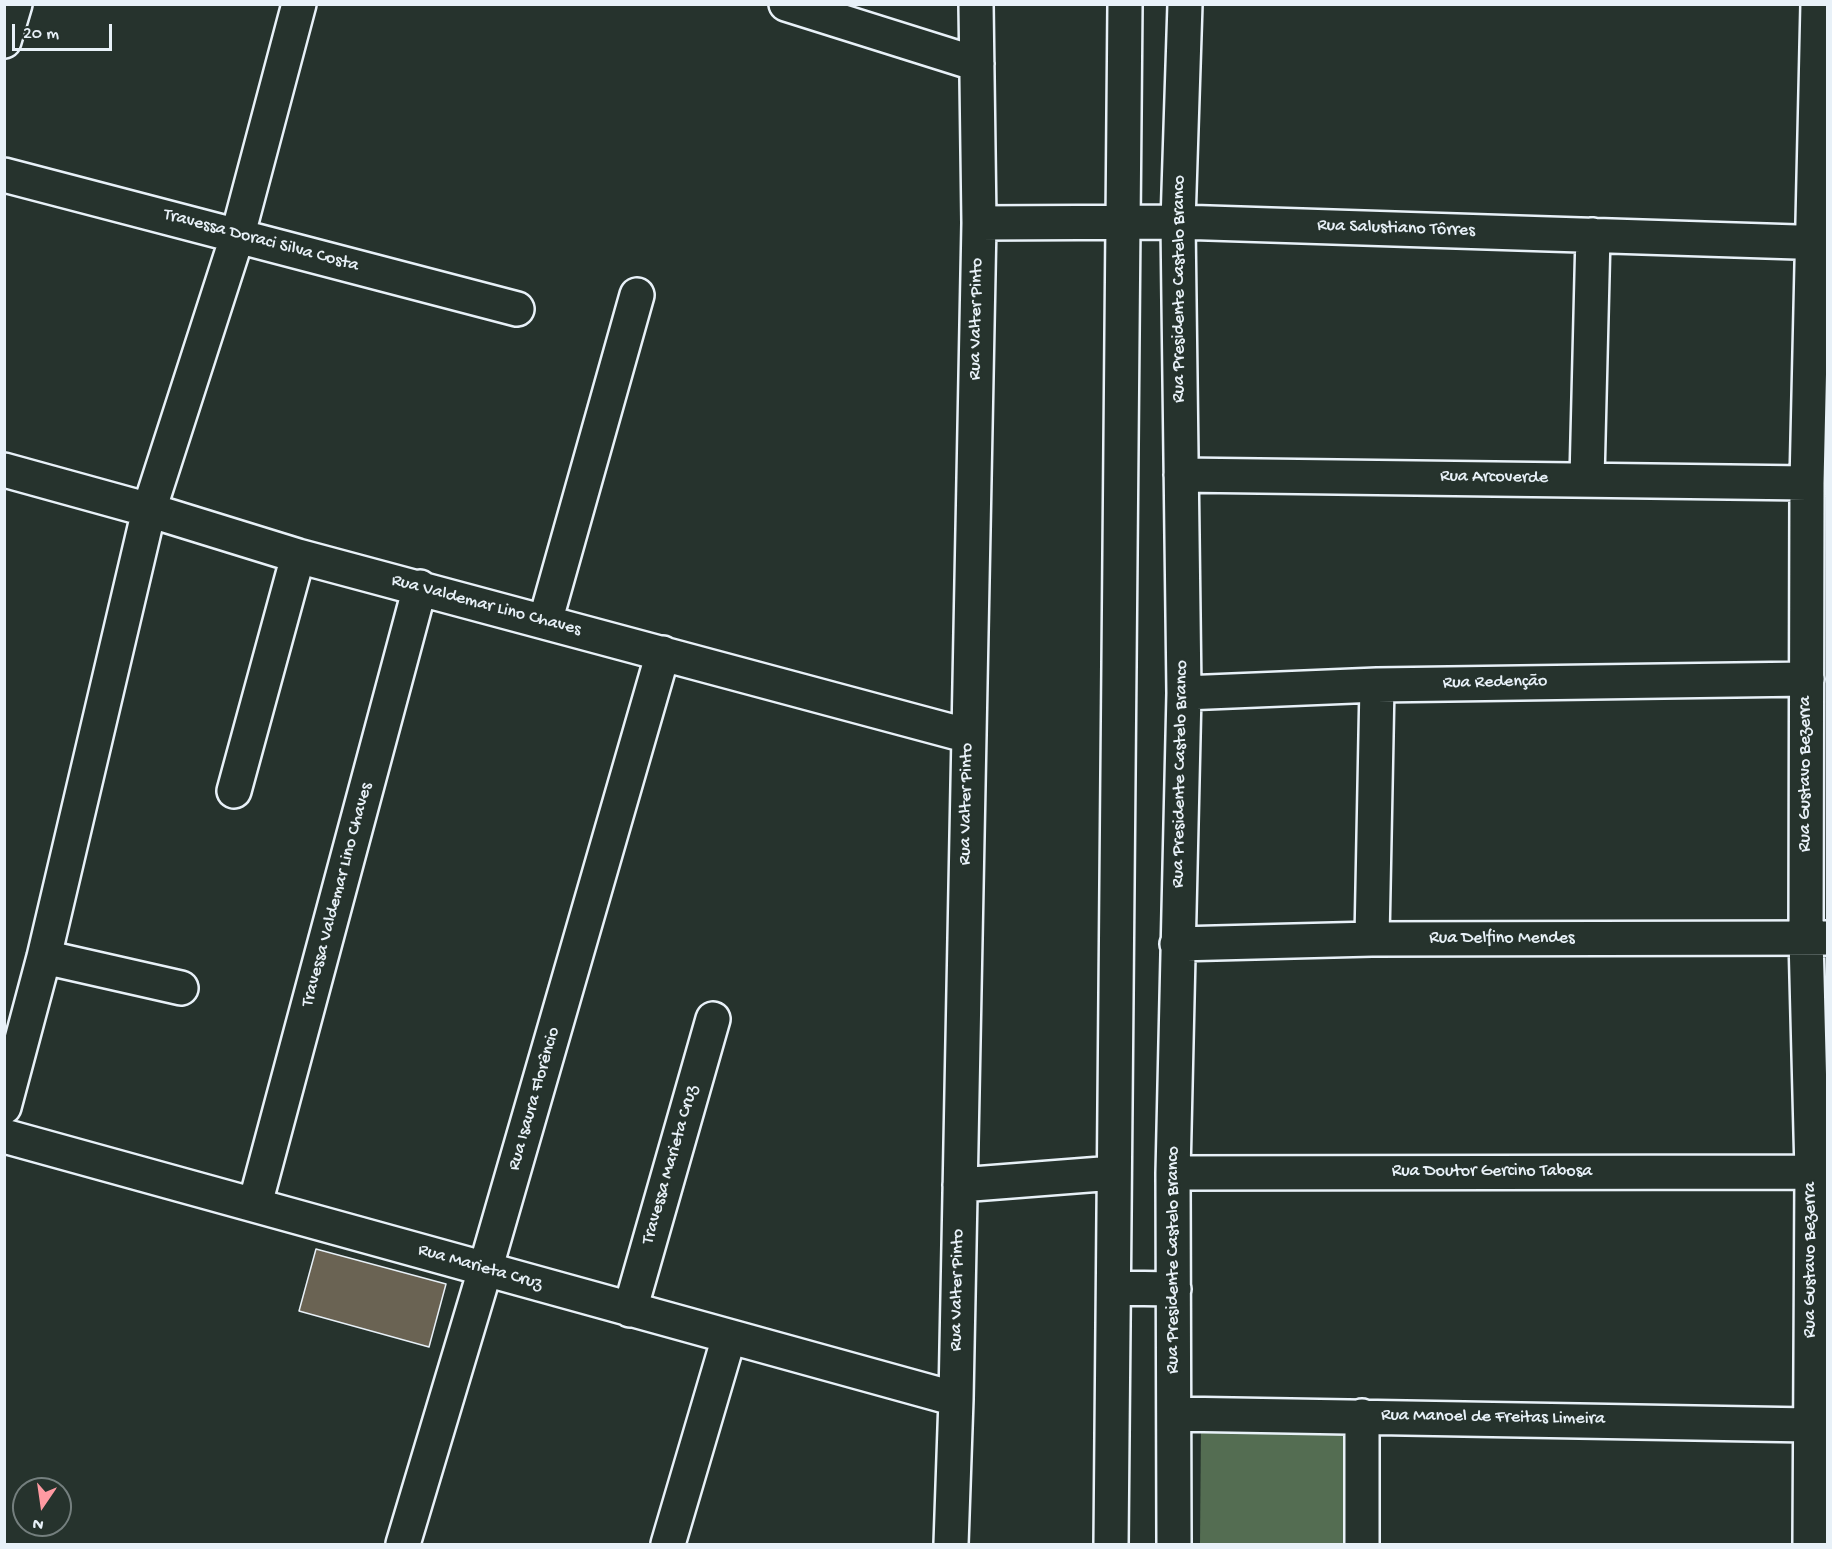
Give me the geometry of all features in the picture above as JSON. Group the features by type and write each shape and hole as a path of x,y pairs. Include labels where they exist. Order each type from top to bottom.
{"street":[{"path":"4,41 15,4"},
{"path":"4,1107 44,957 149,510 238,234 299,4"},
{"path":"786,4 977,64"},
{"name":"Rua Valter Pinto","path":"951,1545 956,1399 979,223 976,4"},
{"path":"1112,1545 1125,4"},
{"name":"Rua Presidente Castelo Branco","path":"1174,1545 1173,1173 1184,693 1178,222 1185,4"},
{"name":"Rua Gustavo Bezerra","path":"1810,1545 1812,1172 1817,938 1807,679 1808,483 1820,243 1818,4"},
{"name":"Travessa Doraci Silva Costa","path":"4,175 238,234 517,309"},
{"name":"Rua Salustiano Tôrres","path":"979,223 1178,222 1820,243"},
{"path":"1587,479 1593,235"},
{"path":"545,622 637,295"},
{"name":"Rua Valdemar Lino Chaves","path":"4,470 149,510 298,556 969,736"},
{"name":"Rua Arcoverde","path":"1181,475 1808,483"},
{"path":"234,790 298,556"},
{"name":"Travessa Valdemar Lino Chaves","path":"255,1204 420,587"},
{"name":"Rua Isaura Florêncio","path":"403,1545 663,653"},
{"name":"Rua Redenção","path":"1184,693 1377,685 1807,679"},
{"path":"1372,939 1377,685"},
{"name":"Rua Delfino Mendes","path":"1178,944 1372,939 1817,938"},
{"path":"44,957 181,988"},
{"name":"Travessa Marieta Cruz","path":"630,1310 713,1019"},
{"name":"Rua Marieta Cruz","path":"4,1136 956,1399"},
{"name":"Rua Doutor Gercino Tabosa","path":"1173,1173 1812,1172"},
{"path":"960,1185 1114,1173"},
{"path":"1114,1288 1174,1289"},
{"path":"668,1545 729,1336"},
{"name":"Rua Manoel de Freitas Limeira","path":"1175,1414 1810,1425"},
{"path":"1362,1416 1362,1545"}],"green space":[{"path":"1201,1426 1349,1427 1347,1544 1200,1544"}],"building":[{"path":"316,1249 446,1284 429,1347 299,1311"}]}
